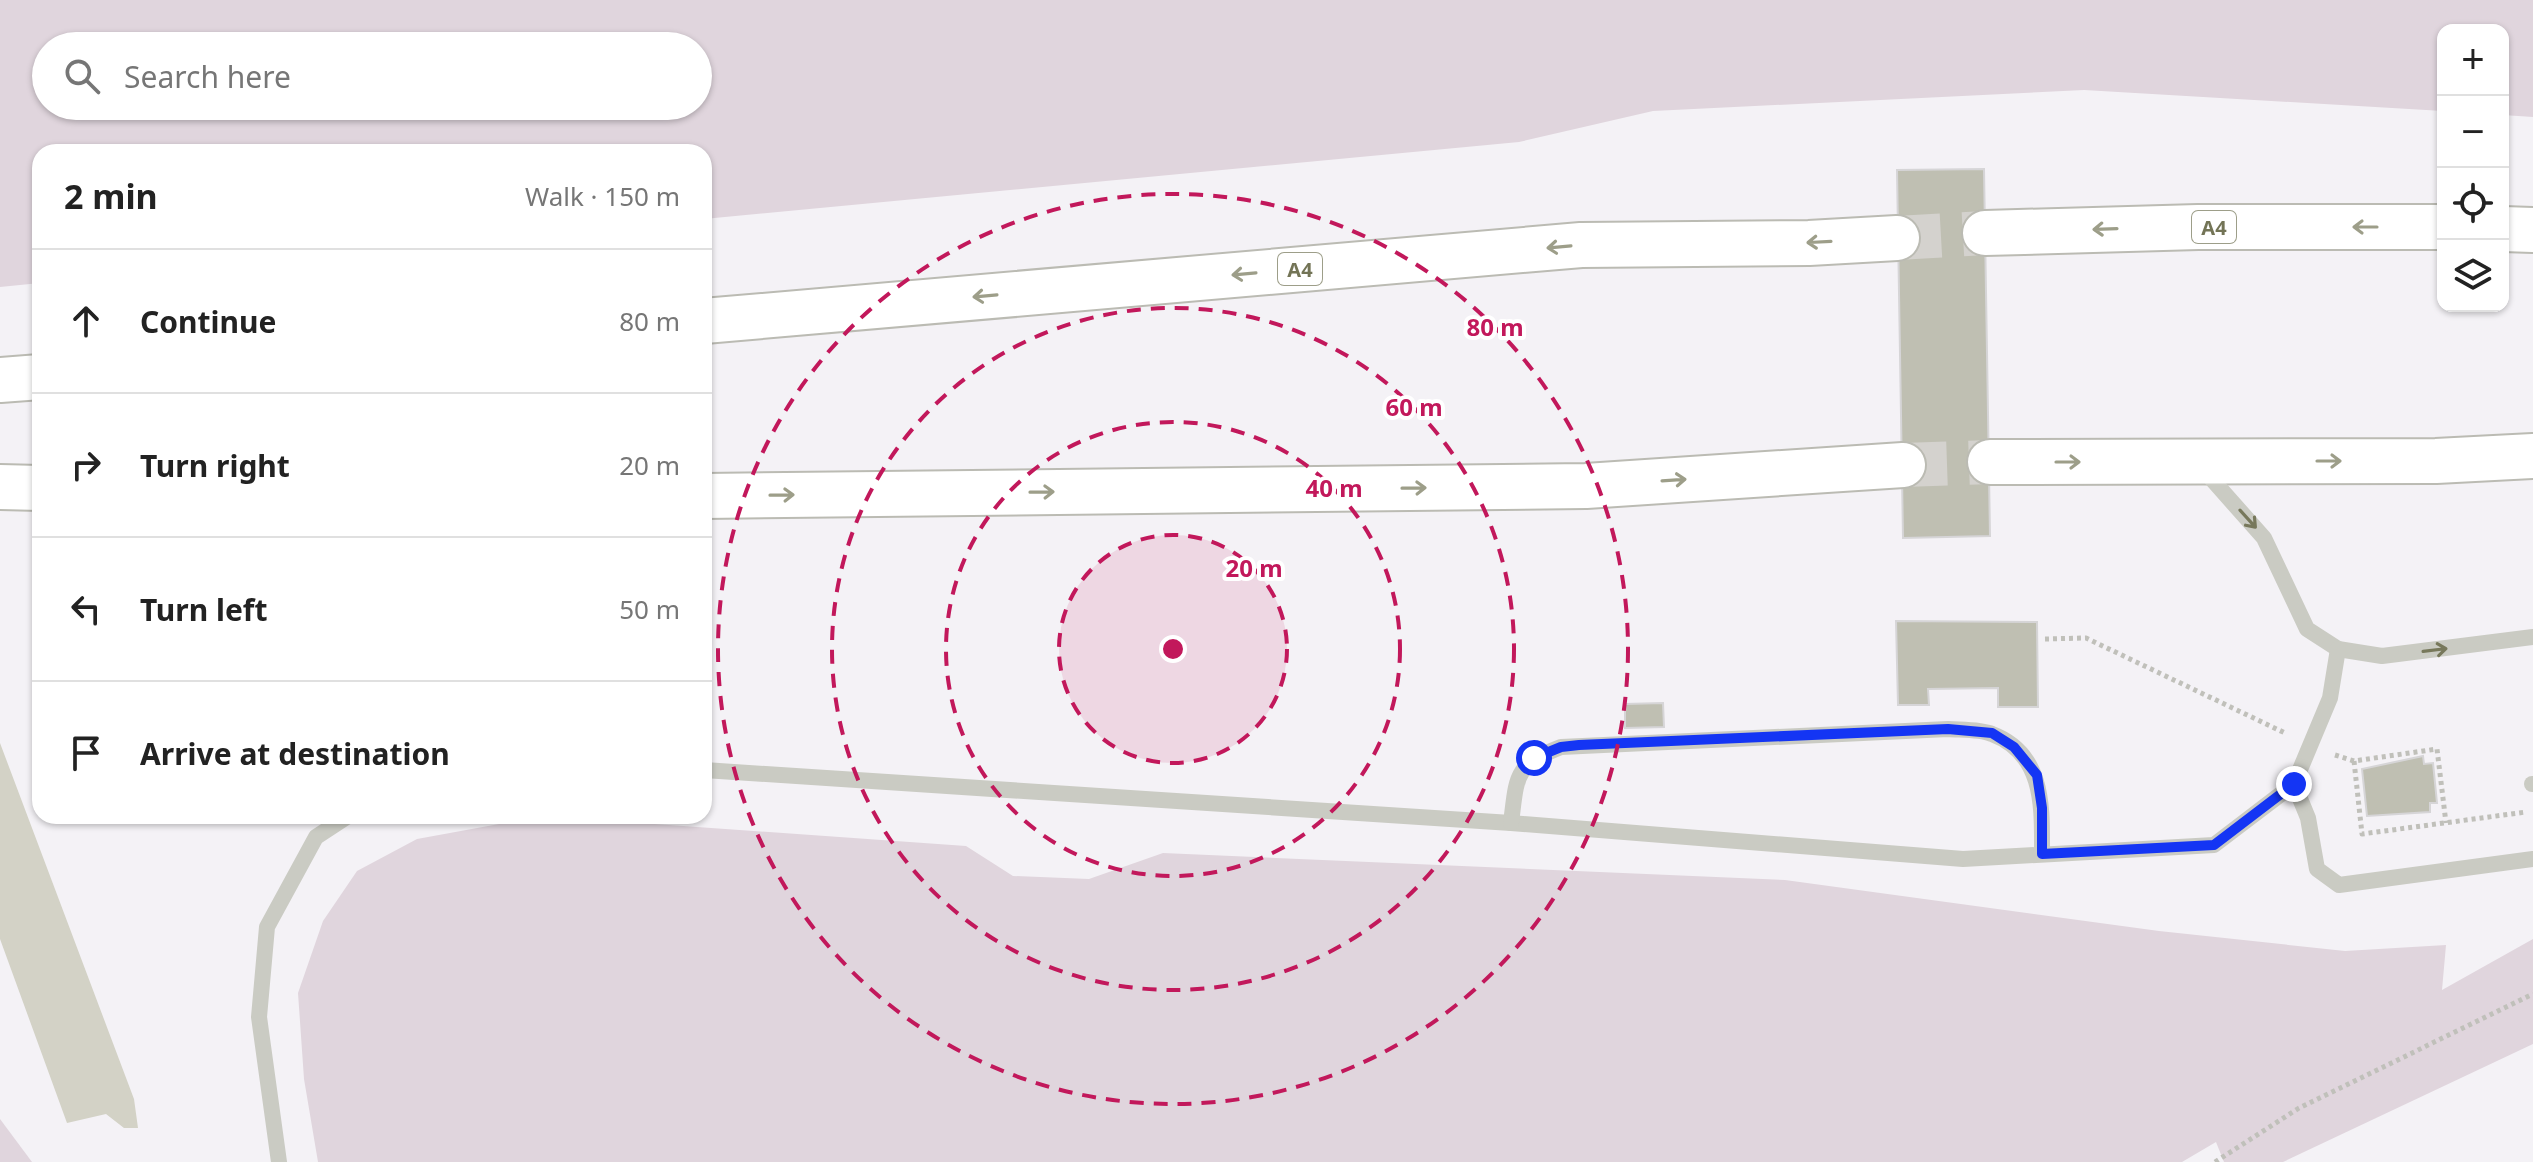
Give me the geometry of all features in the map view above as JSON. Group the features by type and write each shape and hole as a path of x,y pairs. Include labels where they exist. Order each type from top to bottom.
{"highway":[{"name":"A4","path":"1985,233 2198,227 2437,227"},
{"path":"2509,229 2533,230"},
{"name":"A4","path":"712,320 1581,245 1809,243 1897,238"},
{"path":"0,380 32,378"},
{"path":"1990,462 2436,461 2533,456"},
{"path":"712,496 1586,486 1903,465"},
{"path":"0,487 32,488"}],"lane":[{"path":"2195,461 2264,538 2307,629 2338,649 2382,656 2533,637"},
{"path":"712,771 1511,823 1963,859 2214,845 2294,784 2330,698 2338,649"},
{"path":"1511,823 1516,780 1534,758 1561,747 1948,729 1992,733 2014,747 2037,775 2042,808 2042,854"},
{"path":"2294,784 2308,818 2317,869 2339,885 2533,859"},
{"path":"279,1162 259,1017 267,927 316,837 336,824"}],"path":[{"path":"2045,639 2086,638 2312,746 2354,761 2437,749 2446,823"},
{"path":"2354,761 2362,834 2533,811"},
{"path":"2215,1162 2299,1108 2533,994"}],"shaded area":[{"path":"0,0 2533,0 2533,117 2509,115 2509,24 2437,24 2437,111 2084,90 1653,111 1519,142 712,218 712,144 32,144 32,284 0,287"},
{"path":"0,743 134,1099 138,1128 124,1128 106,1114 67,1123 0,939"},
{"path":"499,824 655,824 966,846 1013,876 1089,879 1163,853 1785,880 2159,931 2345,951 2446,945 2442,990 2533,939 2533,1044 2283,1162 2224,1162 2216,1142 2182,1162 318,1162 304,1079 298,993 323,921 357,871 417,839"},
{"path":"0,1119 32,1162 0,1162"}],"building":[{"path":"1984,169 1990,536 1903,538 1897,170"},
{"path":"1896,621 2037,622 2038,707 1998,707 1998,688 1928,689 1929,705 1898,705"},
{"path":"1663,703 1664,727 1625,728 1625,704"},
{"path":"2423,756 2424,764 2433,763 2437,803 2430,803 2430,812 2367,816 2362,769"}],"tunnel":[{"path":"1897,238 1985,233"},
{"path":"1903,465 1990,462"}],"route":[{"path":"1534,758 1561,747 1579,745 1948,729 1992,733 2014,747 2037,775 2042,808 2042,854 2214,845 2294,784"}]}
